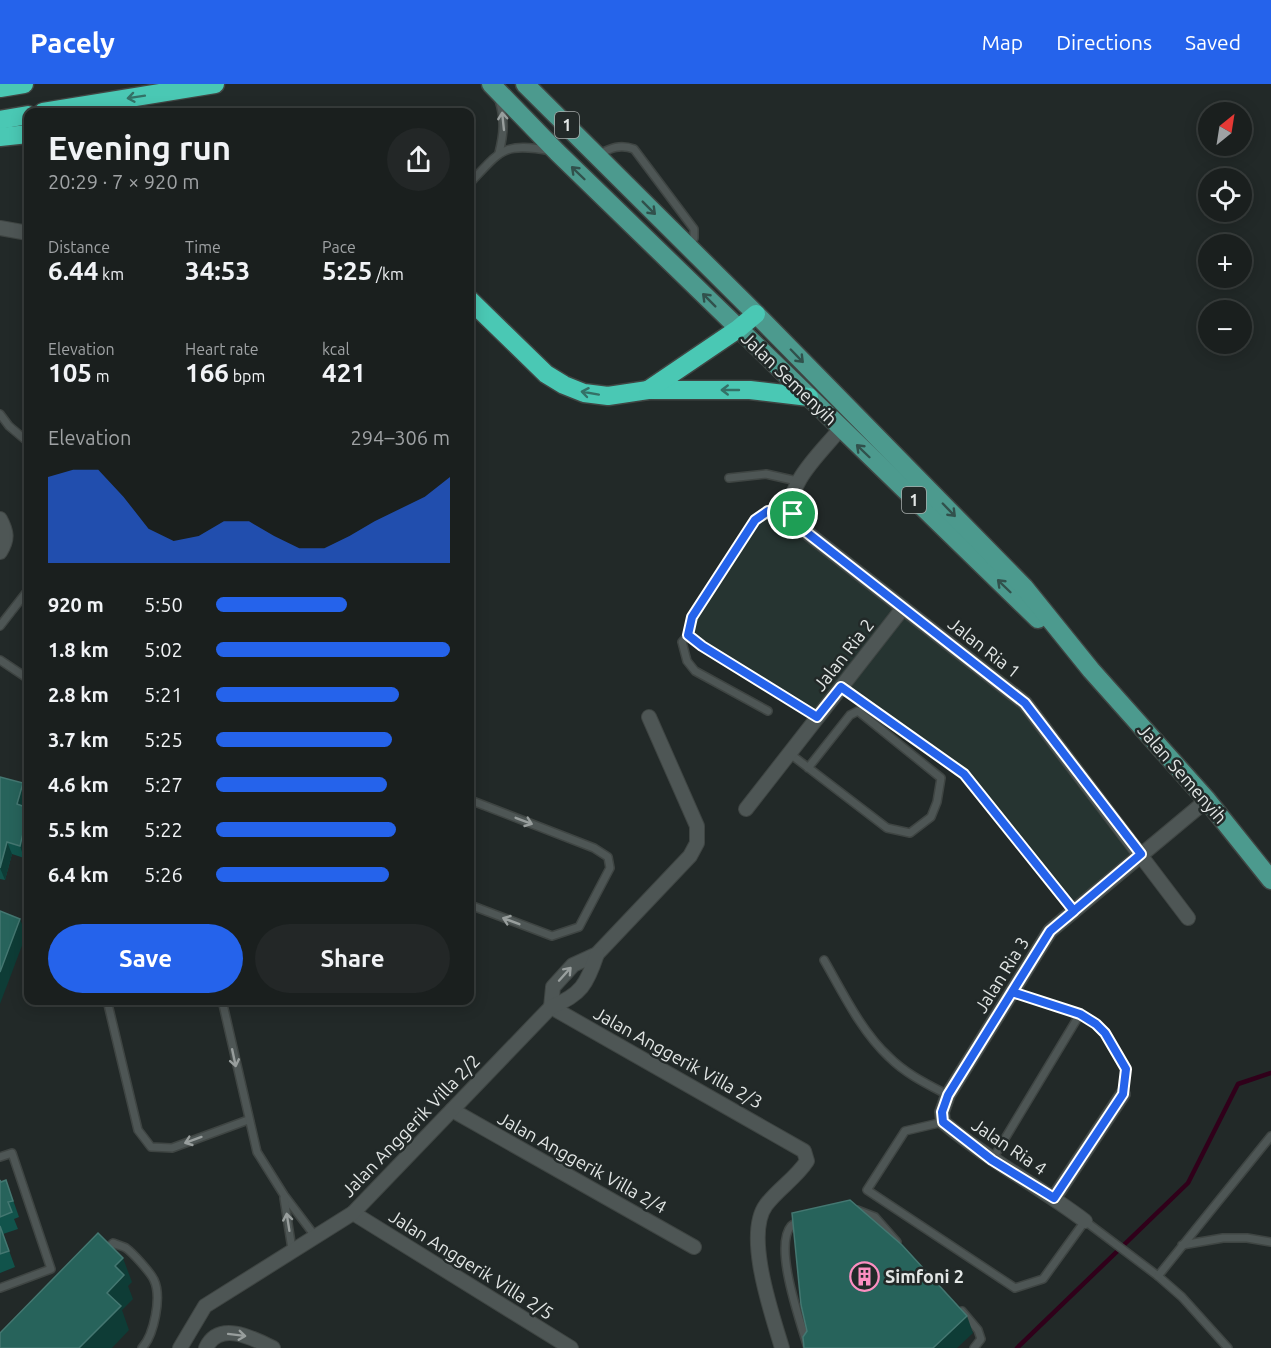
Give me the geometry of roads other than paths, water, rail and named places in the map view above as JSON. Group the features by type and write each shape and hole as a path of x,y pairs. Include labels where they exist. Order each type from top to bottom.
{"highway":[{"path":"0,88 24,84"},
{"path":"68,108 215,84"},
{"path":"0,120 24,116"},
{"path":"0,137 24,134"},
{"path":"474,304 546,374 584,393 608,396 648,390 750,390 809,397"},
{"path":"648,390 738,329 756,314"}],"main road":[{"name":"Jalan Semenyih","path":"525,84 756,314 1024,587 1091,670 1207,801 1271,880"},
{"name":"Jalan Semenyih","path":"493,86 556,152 1091,670"},
{"path":"542,137 561,120"}],"street":[{"path":"0,228 24,232"},
{"path":"793,514 792,499 797,481 840,429"},
{"name":"Jalan Ria 1","path":"793,514 801,528 1025,703 1188,918"},
{"path":"0,519 6,531 6,542 0,552"},
{"name":"Jalan Ria 2","path":"746,809 903,608"},
{"name":"Jalan Anggerik Villa 2/2","path":"551,1007 553,987 573,965 597,954 690,856 697,843 697,826 649,717"},
{"name":"Jalan Ria 3","path":"943,1122 942,1112 948,1095 1050,931 1207,801"},
{"name":"Jalan Anggerik Villa 2/2","path":"180,1348 205,1306 292,1249 353,1213 551,1007 570,999 589,979 597,954"},
{"name":"Jalan Anggerik Villa 2/3","path":"551,1007 804,1151 807,1161 801,1170 765,1206 757,1236 765,1286 782,1348"},
{"path":"1054,1198 1123,1094"},
{"name":"Jalan Anggerik Villa 2/4","path":"452,1110 694,1247"},
{"name":"Jalan Ria 4","path":"943,1122 992,1160 1054,1198 1085,1221"},
{"name":"Jalan Anggerik Villa 2/5","path":"353,1213 571,1348"},
{"path":"206,1348 210,1340 219,1335 238,1333 273,1348"}],"lane":[{"path":"493,86 504,120 499,153"},
{"path":"596,155 613,147 624,146 634,149 694,229 694,238 689,247"},
{"path":"474,179 499,153 515,147 556,152"},
{"path":"0,414 9,426 24,439"},
{"path":"729,478 766,474 797,481"},
{"path":"768,711 695,671 687,662 682,642 688,635 692,617 755,520 768,511 793,514"},
{"path":"0,626 24,595"},
{"path":"688,635 817,717"},
{"path":"0,660 24,675"},
{"path":"841,687 964,774 1074,911"},
{"path":"789,753 808,768 887,828 910,833 931,817 937,802 941,778 858,711 850,715 808,768"},
{"path":"474,803 594,848 608,857 610,868 579,927 552,936 474,907"},
{"path":"824,960 862,1024 888,1057 916,1079 948,1095"},
{"path":"1012,992 1080,1014 1096,1024 1105,1033 1126,1069 1123,1094"},
{"path":"108,1005 138,1130 151,1147 172,1148 248,1120"},
{"path":"223,1005 257,1152 284,1195 315,1236"},
{"path":"992,1160 1080,1014"},
{"path":"943,1122 904,1131 867,1190 1015,1288 1043,1279 1085,1221 1182,1297 1228,1348"},
{"path":"1158,1276 1271,1136"},
{"path":"0,1157 12,1153 51,1269 0,1288"},
{"path":"284,1195 292,1249"},
{"path":"848,1206 875,1217 901,1247"},
{"path":"808,1216 791,1226 786,1239 786,1269 808,1348"},
{"path":"1182,1245 1223,1238 1247,1238 1271,1242"},
{"path":"96,1260 113,1243 125,1247 154,1280 157,1291 153,1327 148,1341 142,1348"},
{"path":"959,1308 978,1330 981,1339 974,1348"}],"waterway":[{"path":"1017,1348 1188,1183 1238,1084 1271,1073"}],"place":[{"name":"Simfoni 2","path":"864,1277"}]}
